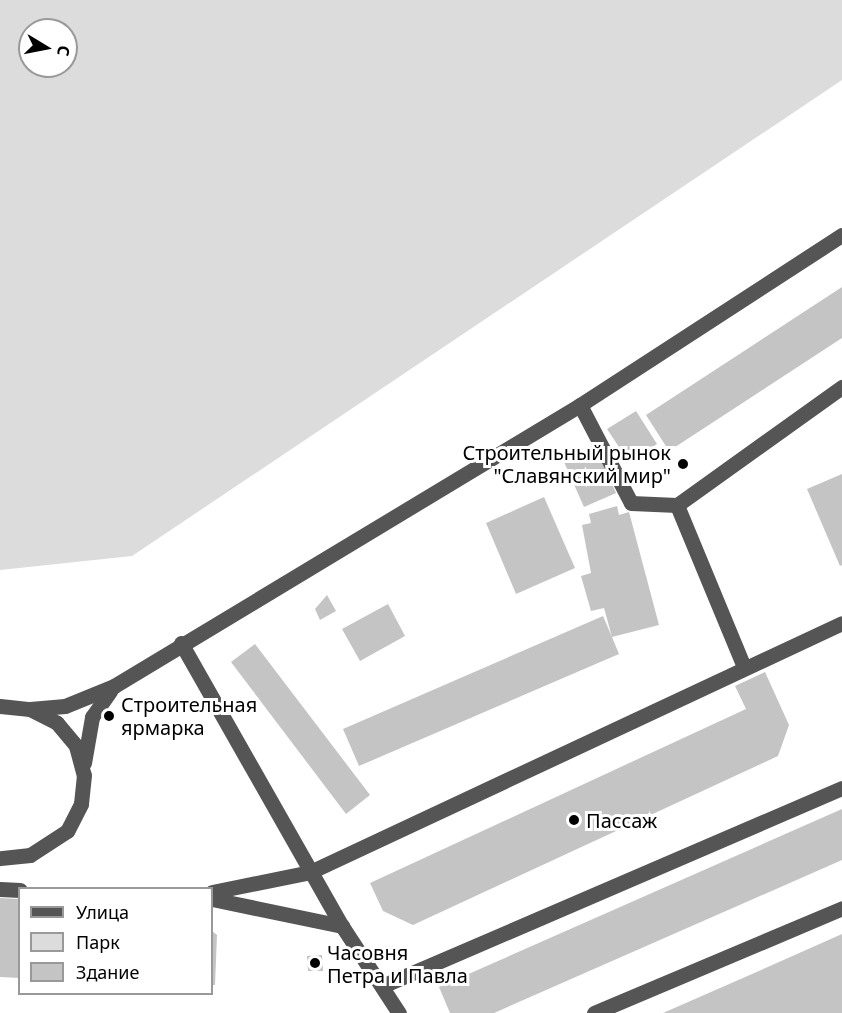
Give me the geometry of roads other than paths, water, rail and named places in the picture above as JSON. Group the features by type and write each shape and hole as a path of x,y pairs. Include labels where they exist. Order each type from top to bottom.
{"street":[{"path":"0,706 30,709 65,706 114,686 181,643 580,405 842,235"},
{"path":"580,405 632,503 677,505 842,387"},
{"path":"677,505 744,668"},
{"path":"213,892 310,872 842,623"},
{"path":"181,643 310,872 399,1013"},
{"path":"0,858 30,855 67,831 81,804 92,717 114,686"},
{"path":"30,709 67,734 84,775"},
{"path":"382,986 842,788"},
{"path":"0,889 18,890"},
{"path":"213,899 342,926"},
{"path":"594,1013 842,908"}],"place":[{"name":"Строительный рынок \"Славянский мир\"","path":"683,464"},
{"name":"Строительная ярмарка","path":"109,716"},
{"name":"Пассаж","path":"574,820"},
{"name":"Часовня Петра и Павла","path":"315,963"}]}
